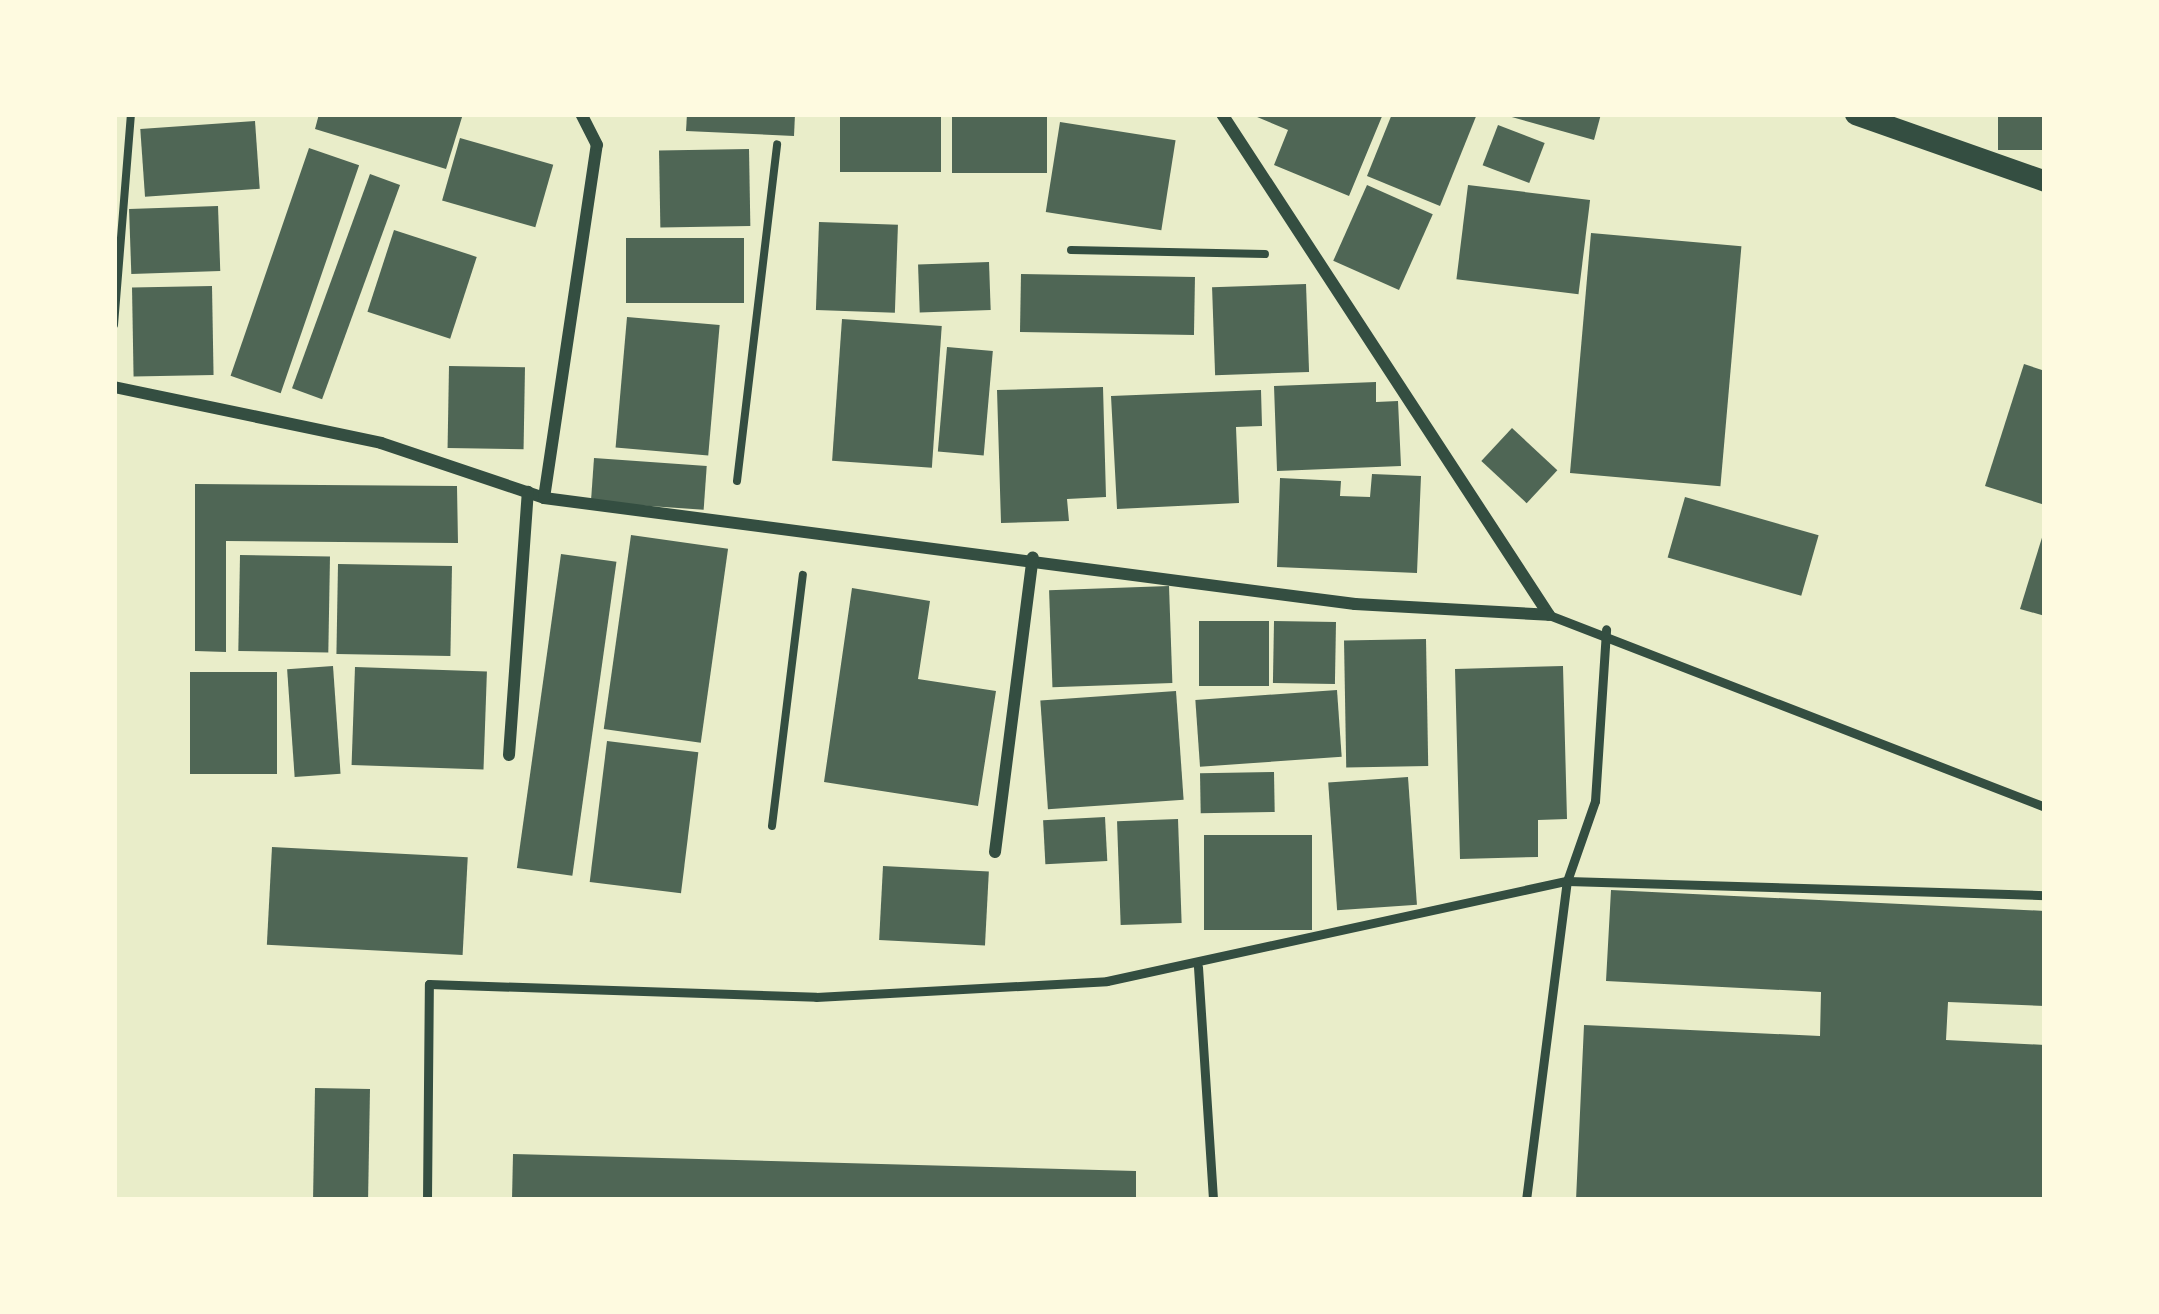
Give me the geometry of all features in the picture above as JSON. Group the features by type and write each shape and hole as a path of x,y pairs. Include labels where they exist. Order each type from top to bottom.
{"street":[{"path":"544,498 596,145 581,114"},
{"path":"1222,114 1309,254 1417,399 1549,615"},
{"path":"1855,114 2045,181"},
{"path":"114,387 381,443 544,498 731,525 1033,557 1355,604 1549,615"},
{"path":"509,755 528,492"},
{"path":"995,852 1033,557"}],"lane":[{"path":"1549,615 1606,629 2045,807"},
{"path":"1526,1200 1567,881 1595,801 1606,629"},
{"path":"427,1200 429,983 816,997 1198,967 1567,881 2045,895"},
{"path":"1198,967 1213,1200"}],"path":[{"path":"114,325 131,114"},
{"path":"731,525 777,144"},
{"path":"1071,250 1309,254"},
{"path":"772,826 809,532"}],"building":[{"path":"319,114 463,114 446,169 315,129"},
{"path":"687,114 795,114 794,136 686,131"},
{"path":"840,114 941,114 941,172 840,172"},
{"path":"952,114 1047,114 1047,173 952,173"},
{"path":"1250,114 1383,114 1349,196 1274,165 1288,130"},
{"path":"1392,114 1477,114 1440,206 1367,176"},
{"path":"1501,114 1601,114 1594,140"},
{"path":"1998,114 2045,114 2045,150 1998,150"},
{"path":"255,121 260,189 145,197 140,129"},
{"path":"1060,122 1176,140 1161,230 1046,212"},
{"path":"1498,125 1545,143 1529,183 1483,165"},
{"path":"460,138 553,165 535,227 442,200"},
{"path":"309,148 359,165 281,393 231,376"},
{"path":"749,149 750,226 660,228 659,151"},
{"path":"370,174 400,185 322,399 292,388"},
{"path":"1367,185 1433,214 1399,290 1333,261"},
{"path":"1468,185 1590,200 1579,294 1456,279"},
{"path":"218,206 220,271 131,274 129,209"},
{"path":"819,222 898,225 895,313 816,310"},
{"path":"394,230 477,257 450,339 367,312"},
{"path":"1591,233 1741,246 1720,486 1570,473"},
{"path":"626,238 744,238 744,303 626,303"},
{"path":"989,262 991,310 920,312 918,264"},
{"path":"1021,274 1195,277 1194,335 1020,332"},
{"path":"1306,284 1309,372 1215,375 1212,287"},
{"path":"212,286 214,375 134,376 132,287"},
{"path":"627,317 720,325 708,456 616,448"},
{"path":"842,319 942,326 932,468 832,461"},
{"path":"947,347 993,351 984,456 938,452"},
{"path":"2024,364 2045,371 2045,505 1985,486"},
{"path":"449,366 525,367 524,449 448,448"},
{"path":"1376,382 1376,402 1398,401 1401,466 1277,471 1274,386"},
{"path":"1103,387 1106,497 1067,499 1069,521 1001,523 997,390"},
{"path":"1261,390 1262,426 1236,427 1239,503 1117,509 1111,396"},
{"path":"1512,428 1557,470 1527,503 1481,461"},
{"path":"594,458 707,466 704,510 591,502"},
{"path":"1372,474 1421,476 1417,573 1277,567 1280,478 1341,481 1340,496 1370,497"},
{"path":"195,484 457,486 458,543 226,541 226,652 195,651"},
{"path":"1685,497 1819,535 1801,596 1668,558"},
{"path":"2045,531 2045,616 2020,609"},
{"path":"631,535 728,549 701,743 604,729"},
{"path":"561,554 616,562 572,876 517,868"},
{"path":"240,555 330,557 328,653 238,651"},
{"path":"338,564 452,566 450,656 336,654"},
{"path":"1169,586 1172,683 1052,687 1049,590"},
{"path":"852,588 930,601 918,679 996,691 978,806 824,782"},
{"path":"1199,621 1269,621 1269,686 1199,686"},
{"path":"1274,621 1336,622 1335,684 1273,683"},
{"path":"1426,639 1428,766 1346,767 1344,640"},
{"path":"333,666 341,774 295,777 287,669"},
{"path":"1563,666 1567,819 1538,820 1538,857 1460,859 1455,669"},
{"path":"355,667 487,672 483,770 352,765"},
{"path":"190,672 277,672 277,774 190,774"},
{"path":"1337,690 1342,757 1200,767 1195,700"},
{"path":"1176,691 1184,800 1048,809 1040,700"},
{"path":"607,741 698,752 681,893 590,882"},
{"path":"1274,772 1275,812 1201,813 1200,773"},
{"path":"1408,777 1417,905 1337,910 1328,783"},
{"path":"1105,817 1107,861 1045,864 1043,820"},
{"path":"1178,819 1182,923 1121,925 1117,821"},
{"path":"1204,835 1312,835 1312,930 1204,930"},
{"path":"272,847 468,857 463,955 267,945"},
{"path":"883,866 989,872 985,945 879,940"},
{"path":"1611,890 2045,911 2045,1006 1948,1002 1946,1040 2045,1045 2045,1200 1576,1200 1584,1025 1820,1036 1821,992 1606,981"},
{"path":"315,1088 370,1089 368,1200 313,1200"},
{"path":"513,1154 1136,1171 1136,1200 512,1200"}]}
